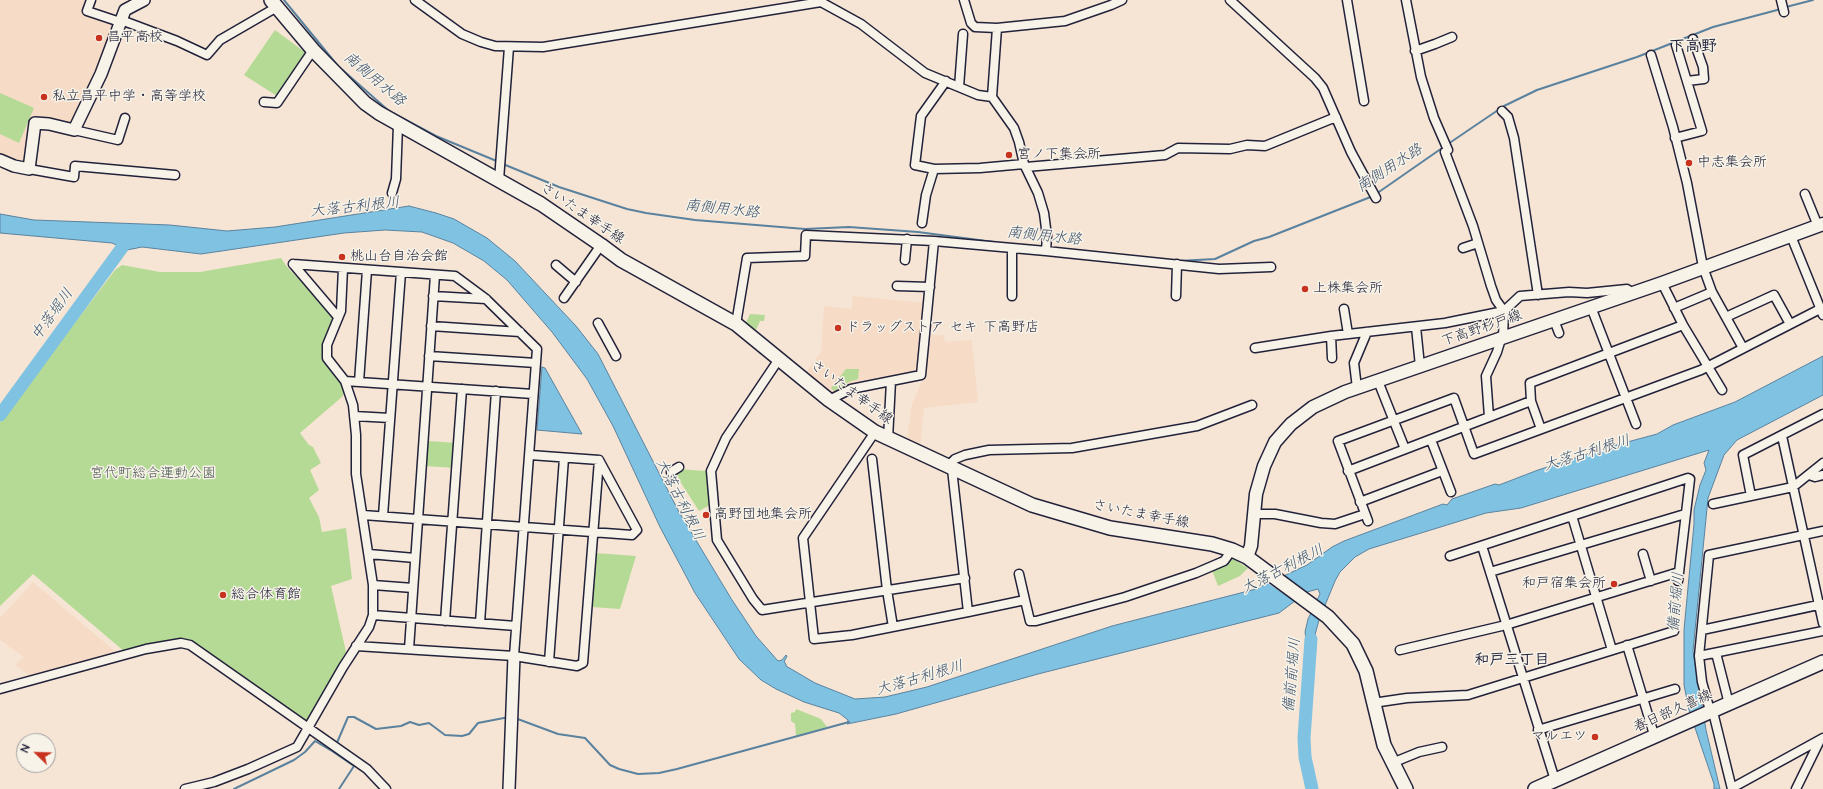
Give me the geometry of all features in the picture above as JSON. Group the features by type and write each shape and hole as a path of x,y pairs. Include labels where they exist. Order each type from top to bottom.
{"main road":[{"name":"さいたま幸手線","path":"274,4 313,50 365,103 398,125 541,204 621,260 736,324 830,400 875,432 1032,505 1110,528 1212,544 1232,550 1247,557 1260,566 1328,617 1347,636 1358,652 1366,671 1384,745 1406,789"},
{"name":"下高野杉戸線","path":"1247,557 1250,547 1256,494 1264,466 1275,442 1292,424 1313,407 1357,388 1662,283 1820,225"},
{"name":"春日部久喜線","path":"1535,789 1655,738 1823,662"}],"street":[{"path":"91,0 87,10 178,41 207,55 220,40 274,4"},
{"path":"74,130 101,74 125,10 144,0"},
{"path":"415,0 462,34 481,42 509,47 543,47 586,41 821,1 861,24 925,73 978,95 992,97"},
{"path":"964,0 971,23 975,27 997,28 1065,21 1110,3 1122,0"},
{"path":"1230,0 1315,78 1323,88 1351,152 1376,198"},
{"path":"1347,0 1364,101"},
{"path":"1406,0 1415,50 1434,118 1478,243 1496,300 1504,311 1502,338 1498,352 1486,376 1489,417"},
{"path":"1781,0 1784,12"},
{"path":"997,28 992,97 1014,128 1020,142 1025,165 1038,194 1044,213 1047,236 1046,251"},
{"path":"959,87 963,34"},
{"path":"1415,50 1452,37"},
{"path":"1687,81 1704,79 1703,67 1693,39"},
{"path":"1675,138 1702,131 1676,45"},
{"path":"499,180 509,47"},
{"path":"264,102 277,103 313,50"},
{"path":"1651,56 1687,183 1703,267 1712,292 1743,348"},
{"path":"946,81 921,116 915,165 934,169 980,168 1165,155 1178,148 1230,149 1247,145 1265,146 1336,117"},
{"path":"1502,111 1508,117 1514,138 1538,294"},
{"path":"30,170 35,123 49,124 118,140 125,118"},
{"path":"392,193 396,179 398,125"},
{"path":"0,160 14,166 30,170 74,177 75,166 175,175"},
{"path":"922,223 926,195 934,169"},
{"path":"1805,194 1820,225"},
{"path":"736,324 747,258 806,256 806,235 934,241 1218,269 1271,267"},
{"path":"1254,514 1275,514 1321,523 1335,524 1366,517 1338,441 1454,398 1474,454 1707,367 1790,324 1822,312 1791,236"},
{"path":"905,260 907,239"},
{"path":"830,400 851,389 921,375 934,241"},
{"path":"1463,248 1478,243"},
{"path":"564,298 601,245"},
{"path":"1012,248 1012,296"},
{"path":"338,317 293,264 455,276 486,299 537,349 514,656 510,789"},
{"path":"1176,296 1177,264"},
{"path":"556,265 576,282"},
{"path":"186,789 214,782 248,769 297,747 356,646 369,627 373,615 373,585 356,474 353,405 345,381 327,358 327,345 341,311 343,268"},
{"path":"359,382 367,270"},
{"path":"383,516 401,272"},
{"path":"409,649 435,274"},
{"path":"1662,283 1683,325 1722,390"},
{"path":"897,286 930,287"},
{"path":"1255,348 1331,336 1416,327 1504,311 1520,296 1569,292 1587,293 1627,289 1632,293"},
{"path":"1674,308 1712,292"},
{"path":"1726,317 1774,295 1790,324"},
{"path":"434,296 486,299"},
{"path":"1591,307 1636,424"},
{"path":"1344,309 1348,334"},
{"path":"1554,320 1559,333"},
{"path":"598,323 616,356"},
{"path":"1541,429 1531,402 1530,383 1683,325"},
{"path":"431,326 520,332"},
{"path":"1416,327 1420,366"},
{"path":"1357,388 1354,363 1367,332"},
{"path":"1331,336 1332,358"},
{"path":"429,356 536,364"},
{"path":"779,359 726,438 710,471 717,540 753,599 762,610 964,578"},
{"path":"345,381 533,394"},
{"path":"888,439 891,381"},
{"path":"1378,381 1405,449"},
{"path":"446,620 462,389"},
{"path":"480,623 496,391"},
{"path":"1348,471 1531,402"},
{"path":"968,612 950,468 955,459 965,455 989,450 1072,448 1197,426 1252,405"},
{"path":"1751,496 1743,455 1823,414"},
{"path":"354,416 390,418"},
{"path":"875,432 803,538 814,639 852,635 1025,600"},
{"path":"1782,436 1821,605 1823,623"},
{"path":"1431,440 1450,492"},
{"path":"530,455 599,460"},
{"path":"549,662 564,458"},
{"path":"872,459 887,590 893,626"},
{"path":"363,515 453,523 632,535 638,530 599,460"},
{"path":"356,646 514,656 577,666 583,663 599,460"},
{"path":"1713,504 1793,487 1823,463"},
{"path":"671,472 679,467"},
{"path":"1360,502 1442,471"},
{"path":"1809,475 1815,477 1823,475"},
{"path":"1400,650 1506,624 1651,581 1679,576 1690,479 1688,478 1450,556"},
{"path":"1490,572 1685,514"},
{"path":"1572,516 1612,650"},
{"path":"1822,739 1732,789 1702,682 1699,656 1709,555 1823,531"},
{"path":"1482,546 1538,730 1555,780"},
{"path":"1019,574 1030,621 1036,621 1125,597 1196,573 1224,561 1232,550"},
{"path":"369,554 415,558"},
{"path":"1642,554 1651,581"},
{"path":"373,585 413,588"},
{"path":"1702,630 1821,605"},
{"path":"373,615 516,626"},
{"path":"1373,703 1407,698 1459,696 1523,678 1674,631"},
{"path":"1699,656 1823,631"},
{"path":"0,689 146,649 181,643 190,646 367,769 386,789"},
{"path":"1627,645 1655,738"},
{"path":"1716,653 1729,704"},
{"path":"1538,730 1675,689"},
{"path":"1604,700 1608,709"},
{"path":"1796,789 1822,739"},
{"path":"1392,763 1419,752 1442,747"}],"shaded area":[{"name":"私立昌平中学・高等学校","path":"0,0 90,0 85,11 118,23 73,128 33,121 28,166 0,157"},
{"path":"853,296 925,303 924,335 944,335 945,342 972,340 978,402 924,408 920,447 907,441 912,404 924,376 835,395 806,372 821,352 824,306 852,309"},
{"path":"33,582 117,653 30,676 15,665 24,657 0,640 0,618"}],"green space":[{"path":"275,30 306,53 277,96 244,75"},
{"path":"0,93 34,108 19,143 0,134"},
{"name":"宮代町総合運動公園","path":"281,258 287,267 335,317 324,358 345,388 343,396 300,433 309,445 313,447 321,463 310,470 319,490 309,498 319,517 322,532 346,528 352,579 331,586 346,652 306,721 302,720 198,644 185,639 172,639 125,652 33,574 0,606 0,422 115,270 122,265 160,272 200,272"},
{"path":"750,314 765,315 764,321 760,321 756,330 746,323"},
{"path":"846,369 859,369 858,379 849,382 834,391 831,388"},
{"path":"428,441 457,443 455,468 425,466"},
{"path":"678,469 706,471 710,505 699,511 674,472"},
{"path":"595,553 636,556 620,609 592,607"},
{"path":"1233,558 1248,568 1240,576 1218,586 1212,570"},
{"path":"796,709 821,719 827,727 796,736 795,724 791,721 791,713 795,712"}],"water":[{"path":"409,206 454,219 487,238 515,261 576,326 598,354 679,512 732,600 756,636 778,661 782,660 786,655 787,656 784,662 786,666 815,683 855,699 885,697 927,687 1112,626 1256,589 1307,565 1332,547 1344,541 1443,504 1447,505 1452,499 1495,484 1499,485 1538,470 1609,447 1657,434 1673,425 1735,402 1823,356 1823,395 1737,440 1724,455 1708,498 1693,651 1706,730 1720,789 1714,789 1714,784 1689,710 1684,685 1684,630 1694,510 1700,485 1706,470 1704,463 1709,450 1521,508 1486,513 1369,549 1355,557 1340,572 1335,581 1319,620 1309,657 1305,632 1308,619 1320,594 1318,589 1307,592 1279,613 1038,674 896,714 847,724 848,720 839,713 804,702 761,680 739,659 695,593 660,527 613,426 587,379 552,332 507,280 484,261 453,243 422,232 385,230 344,233 201,254 142,247 127,250 112,243 0,233 0,214 34,220 170,225 227,231 275,227"},
{"path":"542,367 545,368 582,434 537,430"}],"pier":[{"path":"1280,576 1306,595 1296,602 1266,582"}],"waterway":[{"name":"南側用水路","path":"284,0 338,66 389,111 436,136 499,162"},
{"name":"南側用水路","path":"1786,7 1813,0"},
{"name":"南側用水路","path":"1448,144 1504,106 1537,90 1637,57 1713,27 1781,9"},
{"name":"南側用水路","path":"1376,194 1445,146"},
{"name":"南側用水路","path":"503,164 559,187 627,209 646,213 695,220 805,229 849,227 918,232 994,242"},
{"name":"南側用水路","path":"1151,258 1178,261 1215,259 1254,241 1269,237 1373,196"},
{"name":"中落堀川","path":"0,415 132,234"},
{"name":"備前前堀川","path":"1311,639 1304,738 1305,757 1312,789"},
{"path":"336,745 348,717 354,717 376,729 401,726 410,722 419,725 429,723 445,735 462,736 469,734 478,723 509,717"},
{"path":"515,718 558,734 585,738 610,765 638,774 659,773 677,769 849,722"},
{"path":"234,789 294,760 305,752 315,741 332,751 333,748"},
{"path":"332,751 354,766 339,789"}],"place":[{"name":"昌平高校","path":"99,38"},
{"name":"私立昌平中学・高等学校","path":"44,97"},
{"name":"宮ノ下集会所","path":"1009,155"},
{"name":"中志集会所","path":"1689,163"},
{"name":"桃山台自治会館","path":"342,257"},
{"name":"上株集会所","path":"1305,289"},
{"name":"ドラッグストア セキ 下高野店","path":"838,328"},
{"name":"高野団地集会所","path":"706,515"},
{"name":"和戸宿集会所","path":"1614,584"},
{"name":"総合体育館","path":"223,595"},
{"name":"マルエツ","path":"1595,737"}],"district":[{"name":"下高野","path":"1693,48"},
{"name":"和戸三丁目","path":"1512,661"}],"water label":[{"name":"大落古利根川","path":"355,208"},
{"name":"大落古利根川","path":"1587,454"},
{"name":"大落古利根川","path":"679,500"},
{"name":"大落古利根川","path":"1283,570"},
{"name":"備前堀川","path":"1677,602"},
{"name":"大落古利根川","path":"920,679"}]}
